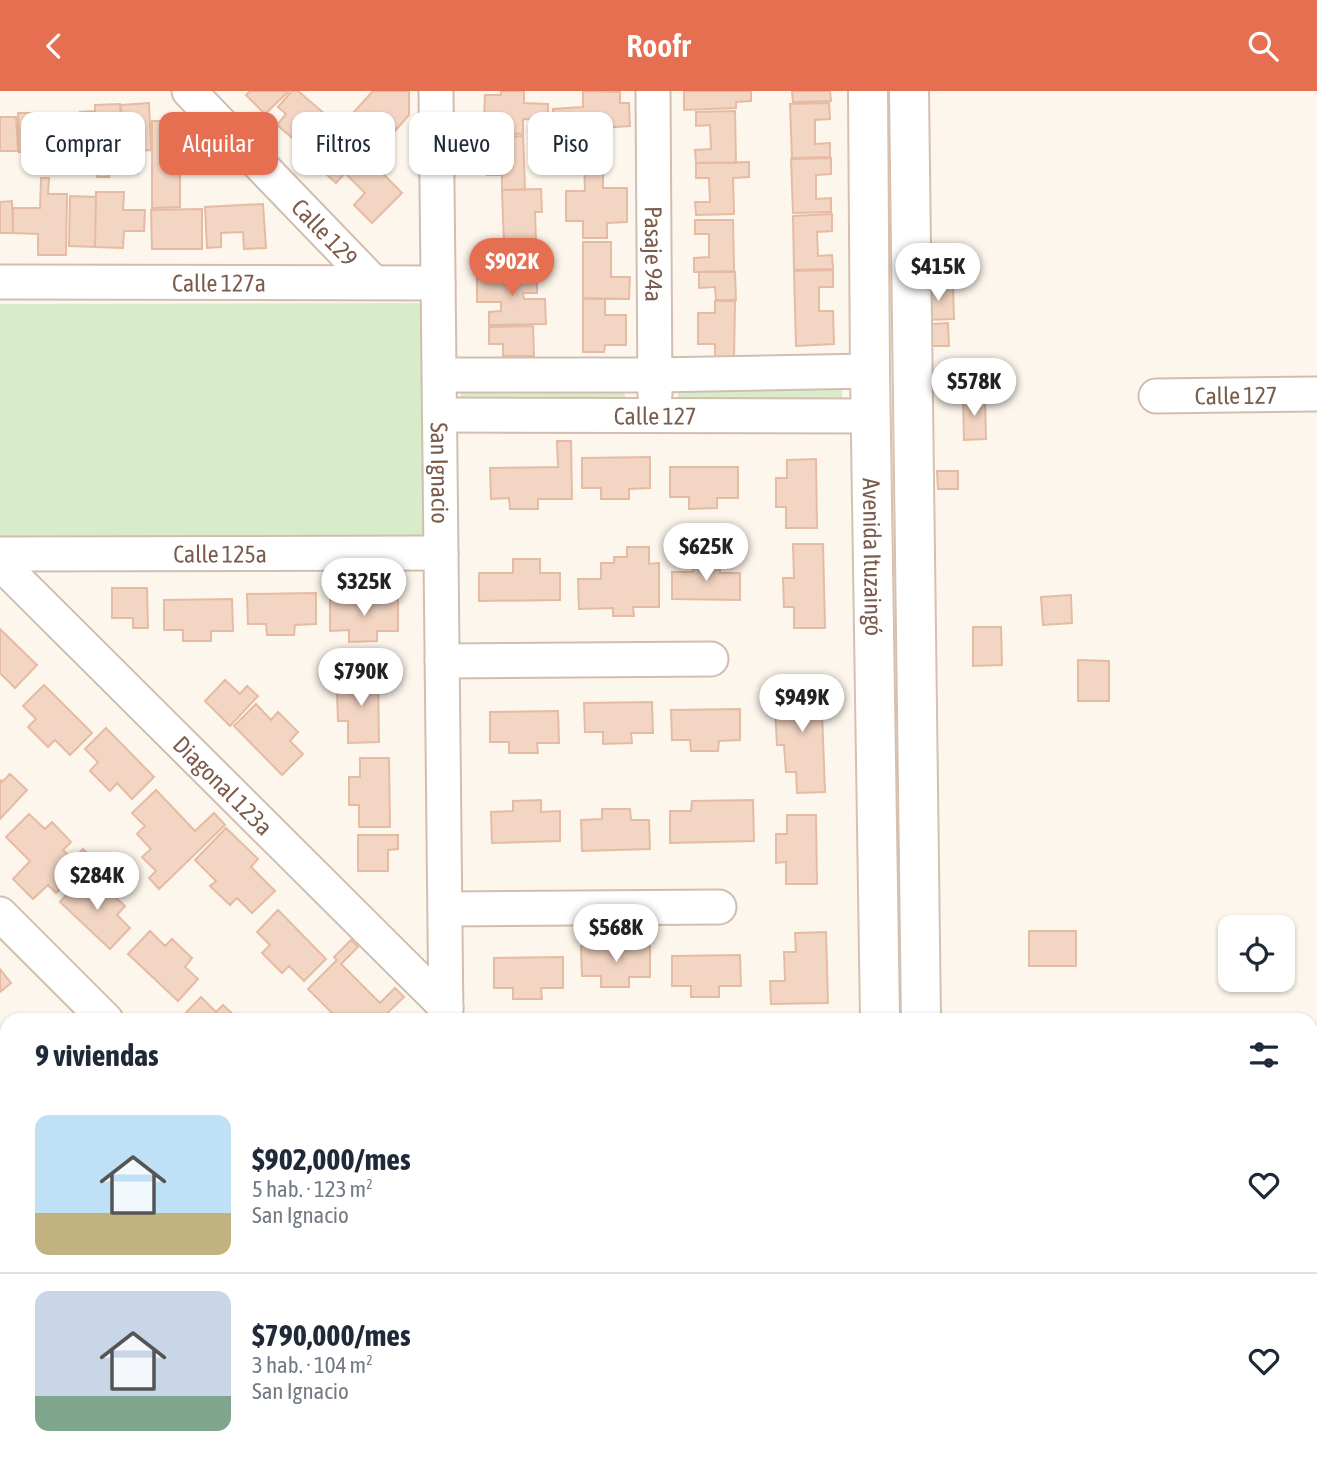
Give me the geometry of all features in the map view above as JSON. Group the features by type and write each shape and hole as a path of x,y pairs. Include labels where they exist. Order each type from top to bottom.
{"main road":[{"name":"Avenida Ituzaingó","path":"868,91 880,1013"},
{"name":"Avenida Ituzaingó","path":"909,91 921,1013"}],"street":[{"name":"Calle 129","path":"189,91 373,282"},
{"name":"San Ignacio","path":"436,91 446,1013"},
{"name":"Pasaje 94a","path":"653,91 655,415"},
{"name":"Calle 127a","path":"0,282 438,283"},
{"name":"Calle 127","path":"440,375 870,371"},
{"name":"Calle 127","path":"1156,396 1317,394"},
{"name":"Calle 127","path":"440,415 871,416"},
{"name":"Calle 125a","path":"0,554 441,553"},
{"name":"Diagonal 123a","path":"0,563 446,1013"},
{"path":"442,661 711,659"},
{"path":"445,909 719,907"},
{"path":"0,914 99,1013"}],"green space":[{"path":"427,303 427,539 0,540 0,304"},
{"path":"461,382 625,383 625,404 461,404"},
{"path":"678,383 842,384 842,405 678,405"}],"building":[{"path":"250,91 289,91 267,112 263,112 246,95"},
{"path":"292,91 298,91 322,112 292,112 292,138 278,126 286,114 278,107"},
{"path":"373,91 409,91 409,115 395,131 395,112 354,112"},
{"path":"501,91 524,91 524,103 548,104 548,112 528,112 528,119 523,119 523,134 514,134 514,112 484,112 485,95 501,95"},
{"path":"583,91 620,92 620,103 629,103 630,126 613,127 613,112 553,112 553,109 583,107"},
{"path":"684,91 751,91 751,101 736,102 736,108 684,110"},
{"path":"792,91 830,91 831,101 793,102"},
{"path":"149,103 151,150 145,150 145,112 121,112 121,105"},
{"path":"829,103 830,119 815,120 815,144 830,143 830,157 792,158 790,104"},
{"path":"120,104 120,112 95,112 95,105"},
{"path":"735,111 736,163 696,163 695,150 711,149 710,125 696,126 696,112"},
{"path":"18,113 21,113 21,152"},
{"path":"0,117 16,117 18,151 0,151"},
{"path":"152,121 159,121 159,175 180,175 180,207 152,208"},
{"path":"514,136 523,136 525,190 502,190 502,175 514,175"},
{"path":"831,158 831,174 816,175 816,199 831,198 831,212 793,213 791,159"},
{"path":"749,162 749,177 733,178 734,214 696,215 695,202 710,202 709,178 696,178 696,163"},
{"path":"327,175 343,175 336,183"},
{"path":"347,175 384,175 402,193 372,223 354,205 365,193"},
{"path":"584,175 603,175 603,188 627,188 627,222 607,223 607,238 583,238 583,221 566,221 566,191 585,191"},
{"path":"41,178 49,178 48,194 67,194 66,255 38,255 38,234 13,233 13,208 40,208"},
{"path":"541,189 542,212 535,212 536,242 504,243 502,190"},
{"path":"96,192 124,192 123,210 145,210 144,231 124,231 123,248 95,247"},
{"path":"70,196 96,197 95,247 69,246"},
{"path":"12,201 13,233 0,233 0,202"},
{"path":"263,204 266,248 244,249 243,232 221,233 221,247 207,248 205,207"},
{"path":"202,209 202,249 152,249 151,210"},
{"path":"832,214 832,231 817,232 818,256 832,255 833,269 794,270 793,216"},
{"path":"695,220 733,220 734,271 694,272 694,258 709,257 709,234 695,234"},
{"path":"583,242 611,242 611,277 630,277 629,299 583,298"},
{"path":"483,245 532,245 532,272 483,272"},
{"path":"833,270 833,287 819,287 819,311 833,311 834,344 796,346 794,271"},
{"path":"699,272 735,272 736,300 716,300 715,287 699,288"},
{"path":"537,273 537,293 523,293 524,299 545,299 546,324 489,325 489,312 501,311 501,302 477,302 477,274"},
{"path":"923,287 953,287 954,319 924,320"},
{"path":"583,299 605,299 605,315 626,315 626,345 605,345 604,352 583,352"},
{"path":"715,301 735,301 734,358 715,357 715,344 698,344 698,313 715,313"},
{"path":"948,323 949,346 932,346 932,324"},
{"path":"533,326 534,356 503,356 503,344 489,344 489,327"},
{"path":"963,397 985,397 986,439 964,440"},
{"path":"557,441 571,441 572,499 538,499 538,509 510,509 509,498 491,499 490,468 558,467"},
{"path":"650,457 650,488 629,489 629,499 601,499 601,488 582,488 582,458"},
{"path":"816,459 817,528 786,528 786,507 776,507 776,478 787,478 787,460"},
{"path":"670,467 738,467 738,498 717,498 717,508 689,509 689,497 670,497"},
{"path":"937,471 958,471 958,489 938,489"},
{"path":"793,544 823,544 825,628 794,628 794,607 784,607 783,578 794,578"},
{"path":"627,547 649,547 649,564 659,563 659,607 633,607 634,616 613,616 613,608 579,609 578,579 601,579 601,563 614,563 614,557 627,557"},
{"path":"513,559 540,559 540,573 560,573 560,600 479,601 479,573 513,573"},
{"path":"693,559 720,559 720,573 740,573 740,600 672,599 672,572 693,572"},
{"path":"112,588 147,588 148,628 133,628 133,618 112,618"},
{"path":"316,593 316,624 295,625 294,635 267,635 266,624 248,624 247,594"},
{"path":"1071,595 1072,623 1043,625 1041,597"},
{"path":"232,599 233,631 211,631 211,641 183,641 183,630 164,630 164,600"},
{"path":"330,600 398,600 398,631 377,631 377,641 349,642 349,630 330,631"},
{"path":"973,627 1001,627 1002,665 973,666"},
{"path":"0,629 37,665 15,688 0,673"},
{"path":"1078,660 1109,661 1109,701 1078,701"},
{"path":"348,674 378,674 379,742 348,743 348,721 338,721 337,693 348,693"},
{"path":"813,675 814,712 822,712 825,792 797,793 796,772 786,772 784,745 777,745 775,710 784,709 783,676"},
{"path":"225,680 240,694 247,686 258,696 230,726 205,701"},
{"path":"44,685 92,733 70,755 55,740 48,747 28,727 36,719 23,706"},
{"path":"652,702 653,733 631,733 632,743 603,744 603,732 585,732 584,703"},
{"path":"256,704 271,720 278,712 298,732 290,741 303,754 282,775 234,726"},
{"path":"740,709 740,740 719,741 718,751 691,751 690,740 672,740 671,710"},
{"path":"558,711 559,743 537,743 538,753 509,753 509,742 490,742 490,712"},
{"path":"106,728 154,777 132,799 117,783 110,791 90,771 98,762 85,749"},
{"path":"360,758 389,758 390,827 359,827 359,805 349,805 349,777 360,777"},
{"path":"10,774 27,790 0,819 0,780 2,782"},
{"path":"156,790 195,831 214,813 225,825 159,889 149,878 156,871 142,857 151,849 137,834 145,826 132,813"},
{"path":"541,800 541,812 560,811 560,841 492,843 491,812 513,811 513,801"},
{"path":"753,800 754,841 670,843 670,811 691,811 692,801"},
{"path":"602,809 630,809 631,820 649,820 650,849 582,851 581,820 602,819"},
{"path":"29,814 45,829 52,822 71,842 63,850 73,860 83,849 91,857 56,893 48,885 33,899 13,879 30,861 6,837"},
{"path":"787,815 816,815 817,884 786,884 786,862 776,863 776,834 787,834"},
{"path":"226,828 258,859 251,867 275,891 252,913 237,898 230,905 210,886 216,881 195,860"},
{"path":"358,835 398,835 398,849 388,850 388,871 358,871"},
{"path":"81,879 97,894 104,887 125,906 117,915 130,928 110,949 60,902"},
{"path":"278,910 326,959 304,981 289,966 282,973 262,953 270,945 257,932"},
{"path":"150,931 165,946 172,939 192,958 185,967 198,979 178,1001 128,954"},
{"path":"1029,931 1076,931 1076,966 1029,966"},
{"path":"826,932 828,1003 771,1004 770,981 785,981 784,952 796,952 795,933"},
{"path":"351,940 358,947 341,964 380,1003 395,988 404,997 387,1013 332,1013 308,989 337,960 334,957"},
{"path":"581,946 650,946 650,977 629,977 629,987 601,987 601,976 582,976"},
{"path":"740,955 741,986 719,986 719,997 691,997 691,986 672,986 672,956"},
{"path":"563,957 563,988 541,988 542,999 513,999 513,988 494,988 494,958"},
{"path":"0,969 11,983 0,992"},
{"path":"201,997 216,1012 223,1005 232,1013 186,1013"}]}
